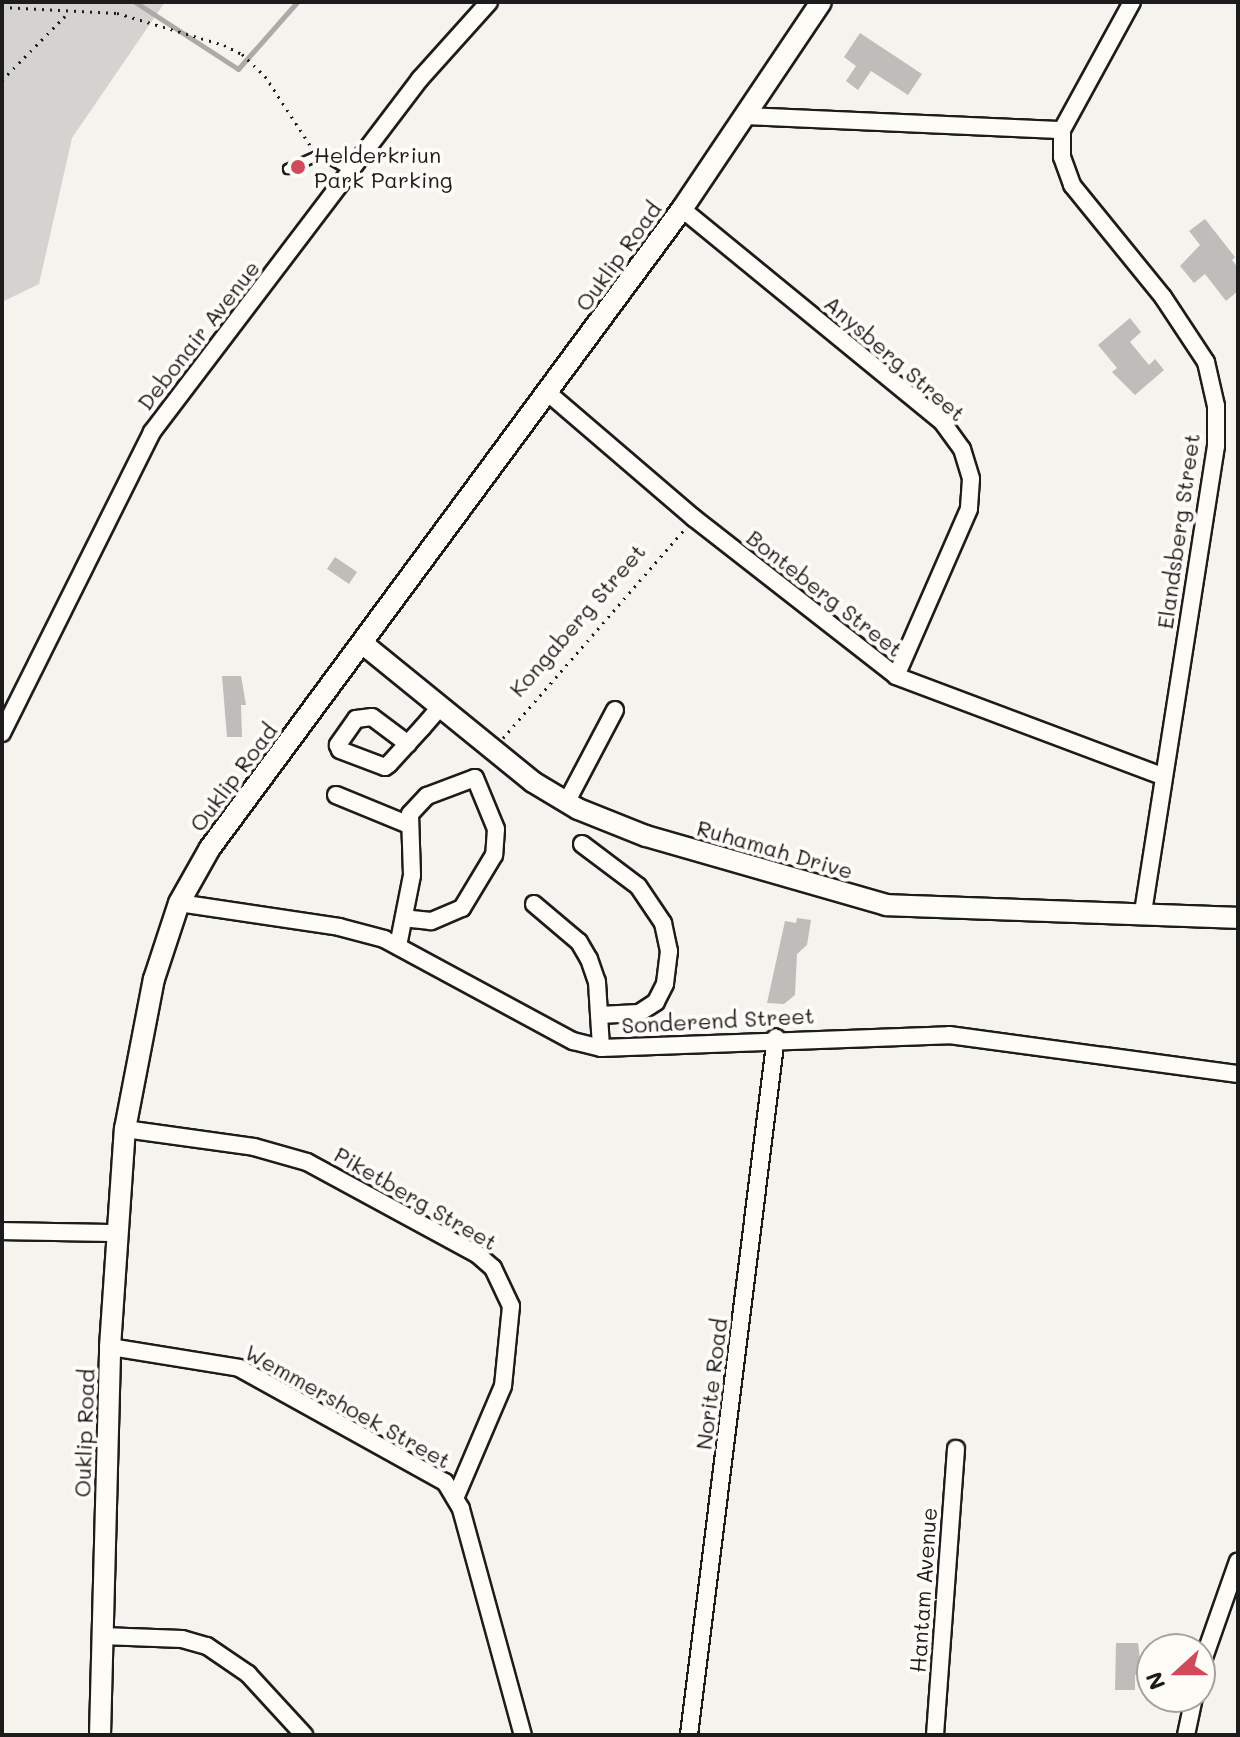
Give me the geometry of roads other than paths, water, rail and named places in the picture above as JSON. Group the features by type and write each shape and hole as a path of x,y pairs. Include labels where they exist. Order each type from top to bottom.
{"street":[{"name":"Debonair Avenue","path":"2,733 152,432 352,173 420,79 489,2"},
{"name":"Ouklip Road","path":"100,1735 110,1347 125,1129 154,979 179,903 210,848 682,209 748,116 821,2"},
{"path":"748,116 1062,130 1132,2"},
{"name":"Elandsberg Street","path":"1062,130 1062,157 1072,185 1192,337 1209,370 1216,406 1216,446 1162,776 1143,914"},
{"name":"Anysberg Street","path":"682,209 943,423 962,449 971,479 969,509 896,676"},
{"name":"Bonteberg Street","path":"548,393 694,518 896,676 1162,776"},
{"name":"Ruhamah Drive","path":"362,643 493,750 566,803 646,836 886,905 1238,918"},
{"path":"408,744 440,707"},
{"path":"566,803 615,710"},
{"path":"398,946 412,875 410,814 427,796 472,778 480,783 497,841 462,908 431,921 404,918"},
{"path":"336,795 409,825"},
{"path":"582,844 638,886 663,923 669,951 665,984 656,1002 628,1015 599,1015"},
{"name":"Sonderend Street","path":"179,903 339,927 398,946 573,1041 601,1048 776,1037 1011,1040 1185,1071 1238,1074"},
{"path":"534,904 584,949 597,982 601,1048"},
{"name":"Norite Road","path":"689,1735 776,1037"},
{"name":"Piketberg Street","path":"125,1129 254,1147 307,1162 478,1255 493,1268 511,1306 503,1386 456,1496"},
{"path":"2,1231 117,1233"},
{"name":"Wemmershoek Street","path":"110,1347 239,1368 436,1476 456,1496 523,1735"},
{"name":"Hantam Avenue","path":"935,1735 956,1449"},
{"path":"1213,1633 1238,1561"},
{"path":"102,1636 182,1639 207,1646 248,1674 304,1735"},
{"path":"1186,1735 1191,1713"}],"lane":[{"path":"288,169 322,154 352,173"}],"waterway":[{"path":"135,2 238,69 297,2"}],"place":[{"name":"Helderkriun Park Parking","path":"298,167"}]}
